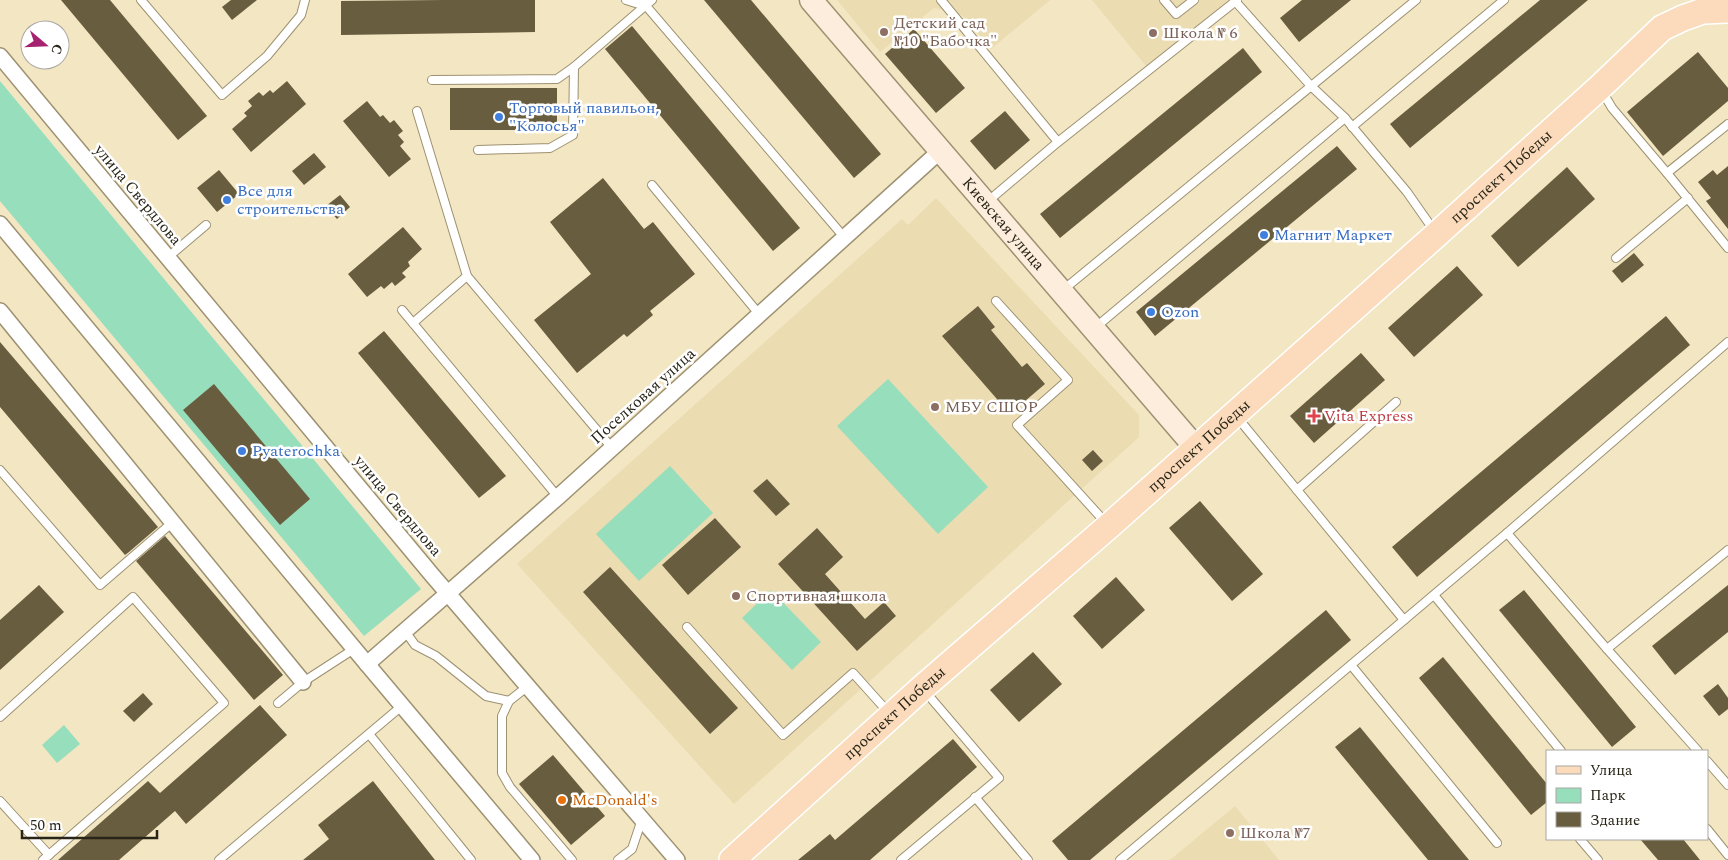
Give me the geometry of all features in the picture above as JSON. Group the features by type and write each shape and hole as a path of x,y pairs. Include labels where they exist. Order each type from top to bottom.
{"main road":[{"name":"Киевская улица","path":"811,0 1196,448"},
{"name":"проспект Победы","path":"1662,28 1677,0"},
{"name":"проспект Победы","path":"732,860 922,688 1109,526 1436,235 1599,88 1662,28 1682,18 1703,11 1728,10"}],"street":[{"name":"улица Свердлова","path":"0,56 448,592 677,860"},
{"name":"Поселковая улица","path":"367,664 558,497 940,151"},
{"path":"0,224 532,860"},
{"path":"0,311 303,682"}],"lane":[{"path":"141,0 222,95 267,56 301,15 304,0"},
{"path":"626,0 643,3 844,238"},
{"path":"432,80 558,79 574,67 643,3 652,0"},
{"path":"941,0 1058,142"},
{"path":"1164,0 1176,14 1194,0"},
{"path":"1061,292 1416,0"},
{"path":"1352,127 1504,0"},
{"path":"986,203 1058,142 1236,1 1312,86 1344,118 1408,192 1436,235"},
{"path":"478,150 550,148 573,135 574,67"},
{"path":"1599,88 1612,108 1667,172 1728,248"},
{"path":"417,111 467,276 612,448"},
{"path":"1094,329 1344,118"},
{"path":"1667,172 1728,124"},
{"path":"652,184 759,314"},
{"path":"1616,258 1688,198"},
{"path":"167,258 206,225"},
{"path":"412,323 467,276"},
{"path":"996,301 1068,380 1017,425 1109,526"},
{"path":"402,310 558,497"},
{"path":"1120,860 1507,533 1728,342"},
{"path":"1297,490 1396,402"},
{"path":"1234,413 1404,620"},
{"path":"0,470 100,585 173,522"},
{"path":"1507,533 1697,750"},
{"path":"1607,649 1728,550"},
{"path":"1434,595 1560,750"},
{"path":"0,717 133,597 224,703 46,857 0,801"},
{"path":"687,627 783,735 853,673 891,716"},
{"path":"405,631 415,645 436,656 486,696 509,701"},
{"path":"278,702 303,682 354,649"},
{"path":"1351,665 1497,843"},
{"path":"528,686 509,701 502,716 502,773 510,787 572,860"},
{"path":"901,860 999,778 922,688"},
{"path":"219,860 402,705"},
{"path":"369,734 471,860"},
{"path":"1708,762 1727,781"},
{"path":"975,797 1028,860"},
{"path":"618,860 632,848 642,819"},
{"path":"1708,830 1728,855"},
{"path":"1581,840 1598,860"}],"shaded area":[{"name":"Детский сад №10 \"Бабочка\"","path":"837,0 1050,0 991,49 962,15 934,8 880,52"},
{"name":"Школа № 6","path":"1092,0 1228,0 1147,67"},
{"path":"936,198 1139,415 1139,437 734,804 517,564 902,219 908,225"},
{"name":"Школа №7","path":"1235,806 1279,860 1170,860"}],"green space":[{"path":"0,81 421,589 364,636 0,201"},
{"path":"888,379 988,487 938,534 837,426"},
{"path":"670,466 713,513 639,581 596,534"},
{"path":"771,590 821,642 792,670 742,618"},
{"path":"64,725 80,744 57,763 42,745"}],"building":[{"path":"61,0 110,0 207,116 178,140"},
{"path":"231,0 257,0 232,20 222,7"},
{"path":"535,0 535,32 341,35 341,1"},
{"path":"704,0 751,0 881,154 854,178"},
{"path":"1302,0 1351,0 1299,42 1280,18"},
{"path":"1540,0 1588,0 1410,148 1390,124"},
{"path":"632,26 800,228 773,251 605,49"},
{"path":"914,29 965,88 936,113 885,54"},
{"path":"1243,48 1262,72 1060,238 1040,214"},
{"path":"1698,52 1728,88 1728,101 1663,156 1627,112"},
{"path":"287,81 306,104 251,152 232,129 247,116 244,113 252,106 248,101 259,92 263,96 270,90 273,93"},
{"path":"450,88 557,88 557,130 450,130"},
{"path":"367,101 380,117 383,115 390,123 394,120 403,131 398,135 404,142 400,146 411,159 389,177 343,121"},
{"path":"1005,111 1030,140 995,170 970,141"},
{"path":"1337,146 1357,169 1155,336 1136,312"},
{"path":"314,153 326,167 304,185 292,171"},
{"path":"1728,166 1728,229 1706,201 1711,198 1698,182 1713,170 1717,175"},
{"path":"1567,167 1595,199 1518,267 1491,236"},
{"path":"219,170 239,194 217,212 197,188"},
{"path":"603,178 644,229 653,222 695,274 650,311 653,315 627,337 624,334 577,373 534,320 591,274 550,222"},
{"path":"340,195 350,207 337,219 326,206"},
{"path":"403,227 422,249 408,262 410,266 402,273 406,277 395,286 392,282 384,289 381,286 367,297 348,274"},
{"path":"1634,253 1644,265 1622,283 1612,271"},
{"path":"1457,266 1483,295 1414,357 1388,328"},
{"path":"978,306 995,327 991,330 1022,367 1027,363 1045,384 1010,414 942,336"},
{"path":"1666,316 1690,345 1417,577 1392,547"},
{"path":"384,331 506,476 479,498 358,353"},
{"path":"0,342 158,527 125,555 0,407"},
{"path":"1361,353 1385,380 1314,443 1290,416"},
{"path":"214,384 310,499 280,525 183,410"},
{"path":"1093,450 1103,461 1092,471 1082,460"},
{"path":"767,479 790,504 776,516 753,491"},
{"path":"1200,501 1263,574 1232,601 1169,528"},
{"path":"715,518 741,547 688,595 662,565"},
{"path":"817,528 843,557 825,574 865,619 884,602 896,616 857,651 778,564"},
{"path":"165,536 283,675 254,700 136,561"},
{"path":"610,567 738,708 710,734 583,592"},
{"path":"1116,577 1145,610 1102,649 1073,616"},
{"path":"39,585 64,612 0,670 0,620"},
{"path":"1728,585 1728,632 1675,675 1652,646"},
{"path":"1524,590 1636,727 1612,747 1499,610"},
{"path":"1326,610 1351,640 1090,860 1068,860 1052,841"},
{"path":"1033,652 1062,684 1019,722 990,690"},
{"path":"1443,657 1546,783 1546,803 1531,815 1419,678"},
{"path":"1718,684 1728,698 1728,709 1719,716 1703,696"},
{"path":"143,693 153,704 134,722 123,711"},
{"path":"260,705 287,735 186,824 175,811 119,860 58,860 148,781 160,793"},
{"path":"1360,727 1469,860 1428,860 1335,747"},
{"path":"953,739 977,767 870,860 798,860 830,834 835,840"},
{"name":"McDonald's","path":"553,755 605,816 571,845 519,784"},
{"path":"373,781 435,860 303,860 329,839 318,825"},
{"path":"1641,840 1684,840 1700,860 1658,860"}],"place":[{"name":"Детский сад №10 \"Бабочка\"","path":"884,32"},
{"name":"Школа № 6","path":"1153,33"},
{"name":"Торговый павильон, \"Колосья\"","path":"499,117"},
{"name":"Все для строительства","path":"227,200"},
{"name":"Магнит Маркет","path":"1264,235"},
{"name":"Ozon","path":"1151,312"},
{"name":"МБУ СШОР","path":"935,407"},
{"name":"Vita Express","path":"1314,416"},
{"name":"Pyaterochka","path":"242,451"},
{"name":"Спортивная школа","path":"736,596"},
{"name":"McDonald's","path":"562,800"},
{"name":"Школа №7","path":"1230,833"}]}
